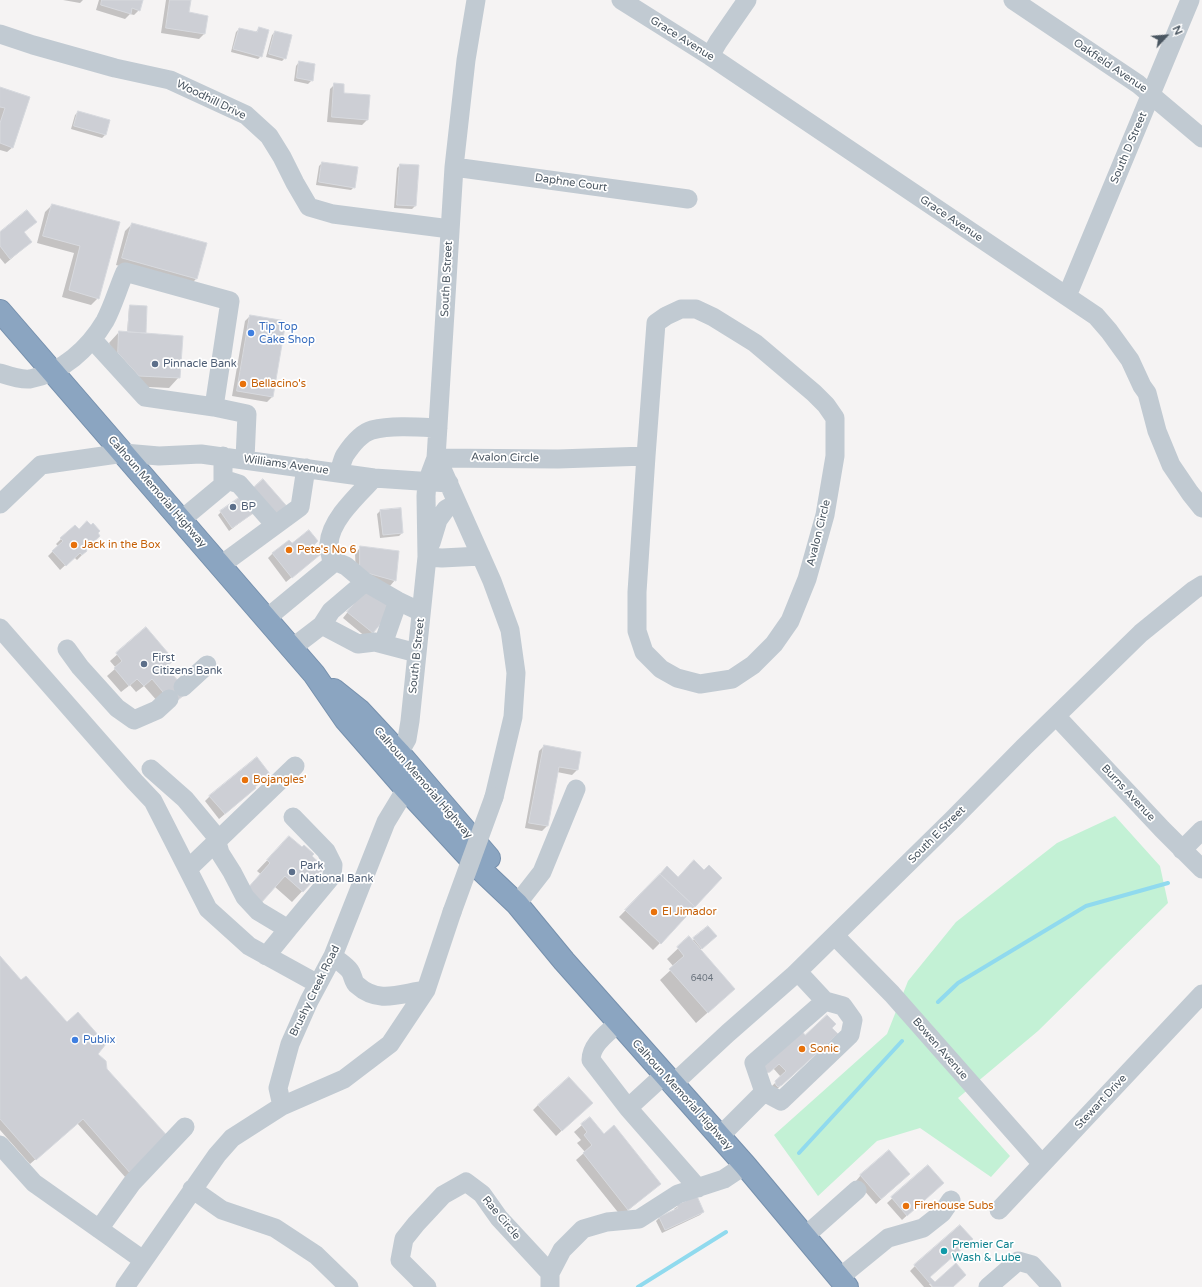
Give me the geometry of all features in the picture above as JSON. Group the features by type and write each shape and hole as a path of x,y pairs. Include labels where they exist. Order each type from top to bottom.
{"highway":[{"name":"Calhoun Memorial Highway","path":"0,311 267,618 314,674 345,719 406,789 479,868 517,904 618,1023 745,1165 804,1238 843,1282"},
{"name":"Calhoun Memorial Highway","path":"314,674 359,710 399,753 498,869 517,904"}],"street":[{"name":"South B Street","path":"399,753 407,739 427,557 426,496 427,482 436,458 454,167 466,60 476,0"},
{"name":"Grace Avenue","path":"621,0 710,56 1096,316 1110,330 1130,360 1142,386 1147,393 1157,431 1171,465 1202,508"},
{"path":"710,56 747,0"},
{"name":"Oakfield Avenue","path":"1013,0 1152,94 1202,138"},
{"name":"South D Street","path":"1067,296 1190,0"},
{"name":"Woodhill Drive","path":"0,34 115,68 170,80 246,115 269,136 309,207 333,214 450,229"},
{"name":"Daphne Court","path":"454,167 688,199"},
{"path":"0,373 11,377 29,379 52,372 82,352 93,340 106,319 125,272 230,301 214,407"},
{"name":"Avalon Circle","path":"681,309 696,309 708,314 755,343 814,393 826,405 834,418 835,456 825,515 807,579 790,621 774,644 753,665 732,679 700,684 676,678 661,669 644,652 637,631 637,592 646,456 656,323 666,316 681,309"},
{"path":"93,340 144,398 214,407 247,414 245,459"},
{"path":"339,473 344,456 350,448 362,435 372,430 411,427 438,428"},
{"name":"Williams Avenue","path":"0,504 41,464 124,453 159,456 201,454 223,456 374,478 449,483"},
{"path":"181,520 223,485 223,456"},
{"name":"Avalon Circle","path":"436,458 558,459 646,456"},
{"path":"125,1287 192,1189 217,1155 232,1138 282,1106 344,1079 390,1044 426,990 452,912 494,797 513,718 516,673 510,630 492,581 449,483 436,458"},
{"path":"221,565 300,507 306,468"},
{"path":"267,618 331,566 332,560 329,545 334,525 374,478"},
{"path":"223,479 239,484 275,525"},
{"name":"South B Street","path":"427,557 438,520 446,509 457,503"},
{"path":"427,557 442,558 481,556"},
{"path":"332,560 346,566 366,582 398,601 421,612"},
{"path":"292,648 322,625 331,611 366,582"},
{"name":"South E Street","path":"628,1108 668,1080 798,972 1141,633 1202,585"},
{"path":"383,644 398,601"},
{"path":"322,625 358,644 375,642 417,652"},
{"path":"0,628 154,802 208,909 249,946 318,984"},
{"path":"67,650 80,667 117,708 134,720 157,710 169,699"},
{"path":"183,687 208,664"},
{"name":"Burns Avenue","path":"1056,716 1182,850 1202,869"},
{"path":"188,869 295,766"},
{"path":"151,769 179,794 215,835 220,853 245,897 258,911 288,928"},
{"name":"Brushy Creek Road","path":"282,1106 278,1088 290,1044 333,956 386,822 406,789"},
{"path":"517,904 542,872 576,789"},
{"path":"266,956 332,876 333,865 326,851 293,817"},
{"path":"1182,850 1202,830"},
{"name":"Bowen Avenue","path":"835,936 892,994 1042,1164"},
{"path":"333,956 349,970 356,984 368,992 381,997 398,996 426,990"},
{"path":"798,972 824,1001 843,1006 853,1020 850,1035 781,1101 764,1092 754,1063 824,1001"},
{"name":"Stewart Drive","path":"999,1210 1202,994"},
{"path":"618,1023 596,1045 591,1054 591,1060 628,1108 698,1188"},
{"path":"719,1137 764,1092"},
{"path":"99,1229 132,1183 185,1127"},
{"path":"0,1145 34,1183 143,1260"},
{"path":"550,1280 562,1250 583,1228 607,1222 639,1220 678,1194 724,1179 745,1165"},
{"name":"Rae Circle","path":"426,1287 400,1260 404,1239 443,1195 466,1182 482,1194 499,1218 550,1280"},
{"path":"192,1189 222,1210 275,1228 316,1255 349,1287"},
{"path":"804,1238 857,1190"},
{"path":"843,1282 888,1238 923,1228 942,1213 951,1200"},
{"path":"988,1287 1018,1261 1032,1265 1052,1287"},
{"path":"998,1287 1016,1272 1035,1268"}],"green space":[{"path":"1115,816 1160,866 1168,903 1038,1031 958,1098 1010,1156 991,1177 920,1128 877,1141 818,1196 774,1135 887,1034 908,981 956,922 1057,843"}],"building":[{"path":"102,0 143,0 140,11 132,8 131,14 101,5"},
{"path":"170,0 191,0 189,12 208,16 205,34 166,28"},
{"path":"259,27 269,30 262,57 233,49 239,28 257,32"},
{"path":"275,31 292,35 286,59 269,54"},
{"path":"299,61 315,64 313,81 297,78"},
{"path":"334,83 344,84 344,93 370,95 368,120 332,117"},
{"path":"0,87 30,97 13,148 0,143 0,123 5,108 0,107"},
{"path":"78,111 110,120 106,135 74,126"},
{"path":"322,162 358,167 355,188 319,182"},
{"path":"400,164 419,165 416,206 397,205"},
{"path":"52,204 120,222 99,299 69,290 80,246 43,236"},
{"path":"27,210 37,222 24,232 32,242 10,259 0,246 0,232"},
{"path":"132,223 207,243 197,279 122,258"},
{"path":"130,305 147,306 146,333 128,332"},
{"path":"250,315 286,321 273,397 237,391"},
{"name":"Pinnacle Bank","path":"119,331 183,336 180,378 139,376 118,353"},
{"path":"263,479 291,511 277,524 249,492"},
{"path":"243,495 255,512 232,528 220,511"},
{"path":"401,508 403,533 383,535 380,510"},
{"name":"Jack in the Box","path":"87,521 91,525 93,523 100,531 98,533 100,536 86,549 87,551 82,555 80,553 66,566 52,551 63,541 60,538 75,525 79,529"},
{"path":"309,530 318,541 314,545 321,554 292,578 272,553 289,540 292,543"},
{"path":"360,546 399,551 396,581 360,571"},
{"path":"367,588 393,609 373,633 347,612"},
{"name":"First Citizens Bank","path":"146,627 174,660 166,667 188,692 173,704 152,679 144,686 137,679 129,686 114,668 122,661 116,653"},
{"path":"544,745 581,752 578,770 559,767 548,826 529,823"},
{"name":"Bojangles'","path":"257,757 270,774 225,814 209,796"},
{"name":"Park National Bank","path":"289,836 302,847 304,845 314,854 312,856 325,868 303,892 285,876 261,903 246,890 270,863 267,860"},
{"path":"694,860 704,870 709,865 722,878 695,907 660,874 667,866 678,877"},
{"path":"660,874 695,907 661,944 625,910"},
{"path":"708,926 717,936 702,949 693,938"},
{"path":"689,936 735,989 708,1013 669,969 684,956 677,947"},
{"path":"0,956 21,980 26,976 67,1022 78,1012 106,1044 98,1054 106,1061 107,1069 170,1139 131,1174 83,1119 36,1160 0,1119"},
{"name":"Sonic","path":"827,1015 836,1024 832,1028 838,1034 778,1087 775,1081 786,1071 779,1064 770,1072 766,1073 764,1066 802,1031 805,1035"},
{"path":"569,1077 593,1103 562,1131 538,1105"},
{"path":"590,1117 604,1134 614,1125 661,1184 628,1210 583,1153 592,1145 584,1135 587,1132 581,1124"},
{"path":"889,1150 910,1174 881,1199 860,1175"},
{"path":"928,1165 944,1183 907,1216 891,1197"},
{"path":"697,1196 704,1212 665,1230 659,1217 678,1208 677,1205"},
{"name":"Premier Car Wash & Lube","path":"960,1225 973,1239 930,1277 935,1282 956,1263 966,1275 953,1287 933,1287 914,1265"}],"waterway":[{"path":"938,1002 958,983 1086,906 1168,883"},
{"path":"799,1153 902,1041"},
{"path":"638,1287 726,1232"}],"place":[{"name":"Tip Top Cake Shop","path":"251,333"},
{"name":"Pinnacle Bank","path":"155,364"},
{"name":"Bellacino's","path":"243,384"},
{"name":"BP","path":"233,507"},
{"name":"Jack in the Box","path":"74,545"},
{"name":"Pete's No 6","path":"289,550"},
{"name":"First Citizens Bank","path":"144,664"},
{"name":"Bojangles'","path":"245,780"},
{"name":"Park National Bank","path":"292,872"},
{"name":"El Jimador","path":"654,912"},
{"name":"Publix","path":"75,1040"},
{"name":"Sonic","path":"802,1049"},
{"name":"Firehouse Subs","path":"906,1206"},
{"name":"Premier Car Wash & Lube","path":"944,1251"}]}
